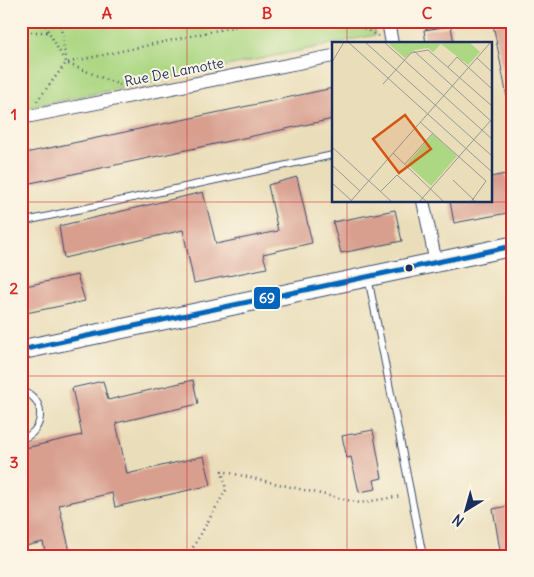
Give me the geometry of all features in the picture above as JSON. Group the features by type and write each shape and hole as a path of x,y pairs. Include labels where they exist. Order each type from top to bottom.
{"main road":[{"path":"21,350 513,246"}],"street":[{"path":"388,21 388,42"},
{"name":"Rue De Lamotte","path":"23,118 332,56"},
{"path":"423,202 436,263"}],"lane":[{"path":"21,222 332,155"},
{"path":"368,276 422,556"},
{"path":"21,391 32,396 38,402 41,418 39,426 34,432 21,439"}],"path":[{"path":"42,21 66,63 143,94"},
{"path":"60,21 66,63"},
{"path":"23,118 66,63 260,21"},
{"path":"350,22 388,42"},
{"path":"21,32 49,32"},
{"path":"188,556 226,490 222,471 360,503 410,495"}],"green space":[{"path":"21,21 373,21 375,35 342,42 332,42 332,44 21,109"}],"building":[{"path":"513,21 513,96 507,97 493,24"},
{"path":"451,26 454,42 426,42 424,30"},
{"path":"332,88 332,119 21,185 21,154"},
{"path":"506,174 513,212 454,223 450,202 492,202 492,177"},
{"path":"297,177 312,243 263,254 267,268 194,283 183,230 64,258 59,226 203,192 216,244 278,231 268,185"},
{"path":"395,210 402,241 341,253 333,222"},
{"path":"77,275 85,301 21,314 21,287"},
{"path":"193,380 198,404 116,423 127,474 204,456 211,485 115,507 112,493 59,505 71,556 46,556 43,542 21,547 21,449 82,435 72,388 103,381 108,400"},
{"path":"373,430 382,478 374,480 376,489 359,492 351,457 347,458 342,436"},
{"path":"513,505 513,554 501,556 493,509"}],"transit line":[{"name":"69","path":"21,350 513,246"}]}
